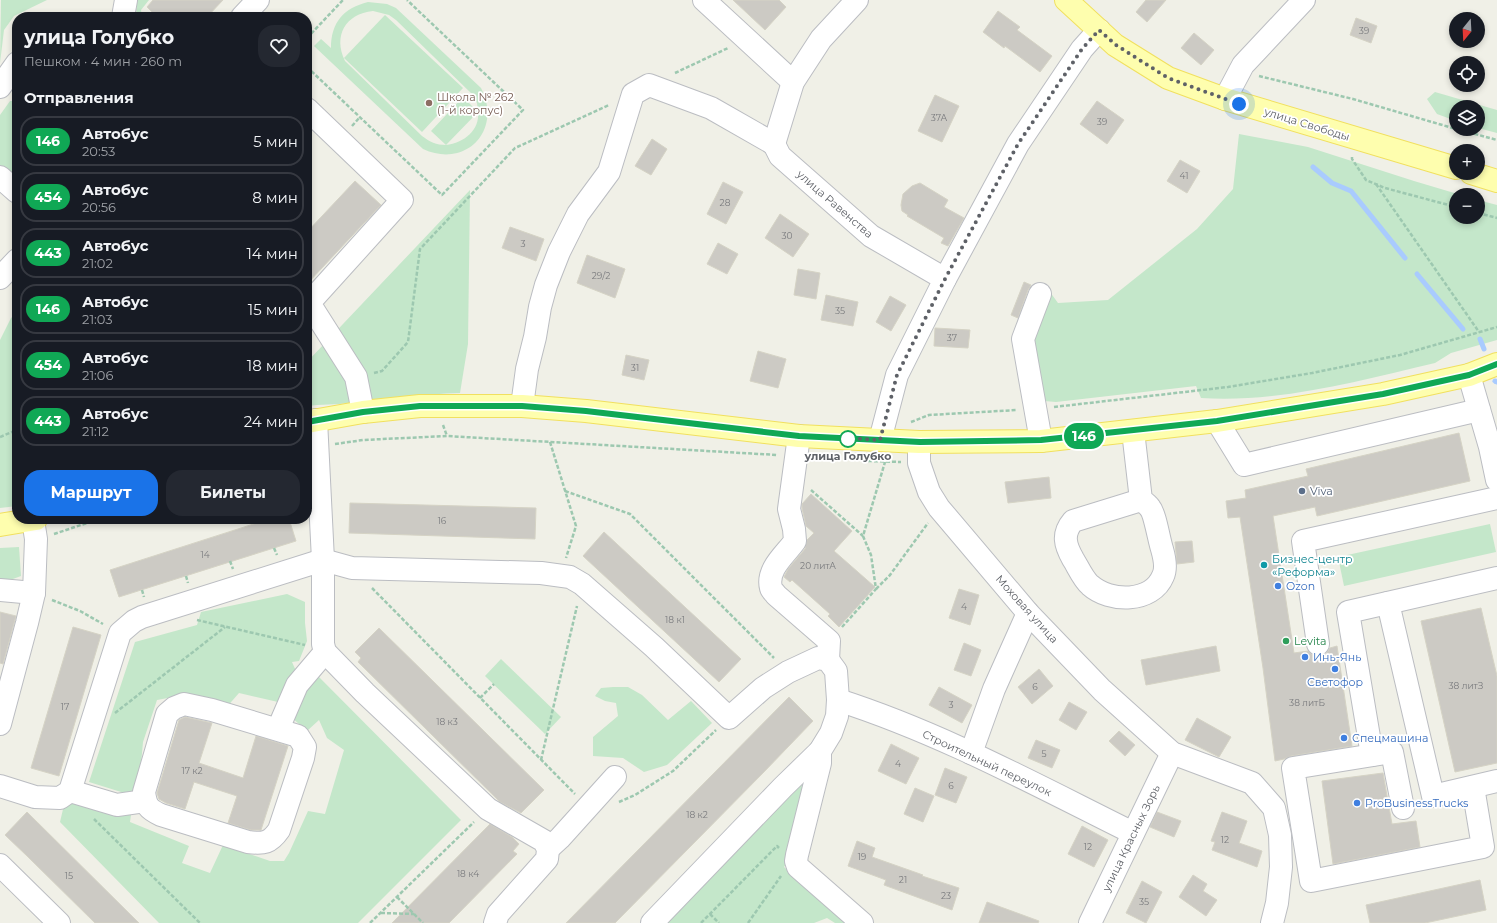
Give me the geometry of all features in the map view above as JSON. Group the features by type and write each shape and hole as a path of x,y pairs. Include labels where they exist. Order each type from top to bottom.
{"main road":[{"name":"улица Свободы","path":"1066,0 1116,45 1168,78 1224,99 1449,166"},
{"path":"1485,177 1497,181"},
{"path":"312,421 363,412 420,406 522,406 586,411 797,446 880,440 920,442 1041,440 1217,421 1383,394 1469,375 1497,364"},
{"path":"0,525 35,526"}],"street":[{"path":"124,12 126,0"},
{"path":"247,12 258,0"},
{"path":"704,0 793,82"},
{"path":"522,406 527,369 546,285 559,252 569,232 586,202 609,172 641,90 711,108 774,144 793,82 821,39 857,0"},
{"path":"1224,99 1243,65 1304,0"},
{"path":"880,440 897,375 945,279 1018,144 1082,49 1099,30"},
{"path":"0,87 12,70"},
{"path":"312,114 402,200 312,300"},
{"name":"улица Равенства","path":"774,144 780,156 871,236 945,279"},
{"path":"0,177 12,188"},
{"path":"0,278 12,265"},
{"path":"1040,294 1023,339 1041,440"},
{"path":"312,308 356,377 363,412"},
{"path":"1469,375 1490,447 1497,480"},
{"path":"1217,421 1244,465 1479,410"},
{"path":"278,729 297,685 324,648 323,560 318,446 312,421"},
{"path":"1133,431 1141,500 1151,508 1164,558 1164,575 1154,589 1141,596 1121,598 1101,593 1089,584 1068,550 1066,529 1073,521 1141,500"},
{"name":"Моховая улица","path":"920,442 919,463 929,492 938,508 1028,613 1102,690 1172,753"},
{"path":"652,923 783,787 820,751 831,733 837,716 838,700 836,671 829,650 776,596 771,588 771,576 775,566 795,541 794,529 789,509 797,446"},
{"path":"1318,644 1303,541 1497,498"},
{"path":"0,724 34,593 35,526"},
{"path":"0,786 35,797 60,798 70,791 120,633 134,621 142,617 323,560 352,568 526,572 570,577 582,584 654,647 729,718 763,688 788,672 818,658 829,650"},
{"path":"1372,755 1348,612 1497,578"},
{"path":"0,590 34,593"},
{"path":"1388,603 1434,796 1497,781"},
{"path":"971,753 994,689 1028,613"},
{"path":"324,648 365,693 488,809 544,841 548,849 547,859 498,914 495,923"},
{"name":"Строительный переулок","path":"838,700 868,709 971,753 1133,833"},
{"path":"184,704 212,710 278,729 298,736 305,747 303,758 279,830 273,839 261,843 248,842 161,815 151,810 145,801 144,792 167,714 174,708 184,704"},
{"path":"820,751 820,763 794,861 798,868 862,923"},
{"path":"1403,808 1392,752 1293,768 1311,881 1483,847 1473,787"},
{"path":"1172,753 1252,784 1274,808 1280,835 1281,867 1277,903 1272,923"},
{"name":"улица Красных Зорь","path":"1090,923 1172,753"},
{"path":"548,849 560,838 615,777"},
{"path":"70,791 117,805 145,801"},
{"path":"0,865 59,923"}],"path":[{"path":"312,33 343,0"},
{"path":"312,72 442,195 523,110 407,0"},
{"path":"356,377 382,371 408,342 420,249 515,148 747,39"},
{"path":"1239,72 1353,99 1449,127"},
{"path":"1482,136 1497,140"},
{"path":"1358,139 1352,159 1366,180 1385,188 1449,205"},
{"path":"1376,184 1479,332"},
{"path":"1485,215 1497,218"},
{"path":"905,426 917,418 929,415 1035,409 1228,386 1312,373 1400,355 1497,327"},
{"path":"0,437 12,432"},
{"path":"318,446 363,440 447,436 550,442 797,446"},
{"path":"550,442 576,526 560,576"},
{"path":"863,460 919,463"},
{"path":"863,536 885,462"},
{"path":"792,483 806,486 863,536 871,555 876,589"},
{"path":"564,491 630,514 788,672"},
{"path":"829,650 876,589 890,575 938,508"},
{"path":"35,526 53,524"},
{"path":"352,568 541,760 588,806 599,812 635,795 673,771 729,718"},
{"path":"541,760 582,584"},
{"path":"34,593 80,611 120,633"},
{"path":"195,620 324,648"},
{"path":"112,715 225,627"},
{"path":"480,698 494,684"},
{"path":"370,923 488,809"},
{"path":"94,818 200,923"},
{"path":"701,923 777,846 794,861 748,923"},
{"path":"397,897 423,923"},
{"path":"381,912 414,914"},
{"path":"710,914 719,923"}],"green space":[{"path":"1,0 47,0 22,12 12,12 12,19 4,30 0,63"},
{"path":"137,0 149,0 141,10 141,12 136,12"},
{"path":"368,2 387,4 396,8 481,88 487,104 487,118 484,131 476,142 466,150 453,154 439,154 423,149 314,46 321,39 331,48 333,31 340,18 352,8","holes":["373,11 389,15 396,20 473,95 477,103 478,112 478,119 474,130 459,142 446,145 433,143 422,136 345,61 340,43 341,35 344,28 355,17 363,13"]},
{"path":"385,15 463,88 422,132 344,58"},
{"path":"1435,92 1463,100 1449,100 1449,118 1437,114 1427,99"},
{"path":"463,97 478,112 446,145 431,131"},
{"path":"10,101 12,101 12,180 0,168 0,115"},
{"path":"1485,107 1497,110 1497,133 1485,130"},
{"path":"1239,134 1308,147 1449,191 1449,224 1485,224 1485,202 1497,205 1497,340 1451,353 1435,363 1348,383 1289,394 1230,399 1201,398 1196,386 1056,402 1044,401 1034,337 1050,292 1058,303 1108,300 1197,229 1233,189"},
{"path":"470,190 468,344 460,393 312,406 312,357"},
{"path":"12,317 12,507 0,508 0,340"},
{"path":"1490,524 1496,552 1344,586 1338,557"},
{"path":"19,547 21,576 2,583 0,582 0,548"},
{"path":"287,594 305,602 307,641 299,661 292,662 296,671 278,702 239,693 225,709 173,697 157,700 143,742 140,775 134,796 89,782 135,642 197,625 201,612"},
{"path":"501,659 561,717 545,734 485,676"},
{"path":"317,675 461,820 358,923 159,923 60,822 64,805 83,799 131,815 130,822 189,846 182,863 210,873 223,845 270,861 284,861 308,811 325,814 344,750 327,738 319,720 307,731 291,717 306,684"},
{"path":"628,687 642,695 668,720 691,701 712,723 667,765 644,772 623,758 593,756 593,737 618,716 616,703 605,701 595,696 601,688"},
{"path":"795,777 808,789 788,861 784,867 848,923 835,923 827,918 814,923 657,923"}],"building":[{"path":"153,0 223,0 212,12 152,12 147,7"},
{"path":"733,0 779,0 786,7 765,30"},
{"path":"1146,0 1166,0 1147,22 1136,12"},
{"path":"998,11 1020,27 1017,30 1052,56 1040,72 983,32"},
{"path":"1356,18 1377,26 1371,43 1350,35"},
{"path":"1194,33 1214,50 1201,65 1181,48"},
{"path":"935,95 959,106 942,142 918,131"},
{"path":"1097,101 1124,120 1107,144 1080,124"},
{"path":"652,139 667,149 651,175 635,166"},
{"path":"1180,160 1200,171 1187,193 1167,181"},
{"path":"355,181 381,205 312,279 312,227"},
{"path":"723,182 743,192 726,224 707,214"},
{"path":"920,183 948,200 944,207 964,218 948,246 941,243 944,238 907,216 908,215 902,211 901,205 903,194 912,186"},
{"path":"780,214 809,234 793,257 765,238"},
{"path":"510,227 544,239 536,261 502,248"},
{"path":"718,243 738,254 727,274 707,264"},
{"path":"587,255 625,269 615,298 577,283"},
{"path":"798,269 820,273 816,299 794,295"},
{"path":"1024,282 1031,285 1018,318 1011,315"},
{"path":"826,295 858,302 853,326 821,320"},
{"path":"890,296 906,305 891,331 876,322"},
{"path":"935,328 970,330 968,348 934,346"},
{"path":"758,351 786,359 778,388 750,381"},
{"path":"626,355 649,360 644,380 622,375"},
{"name":"Бизнес-центр «Реформа»","path":"1459,433 1470,481 1317,516 1315,507 1273,516 1294,653 1308,651 1313,655 1320,656 1326,654 1330,648 1337,646 1352,746 1291,756 1275,761 1263,668 1240,517 1228,518 1226,501 1246,498 1245,490 1308,476 1306,469"},
{"path":"1049,477 1051,498 1008,503 1005,482"},
{"path":"811,494 852,531 834,551 875,587 839,627 828,616 830,614 792,580 790,582 784,577 788,569 805,549 807,540 814,533 806,526 802,508 802,504"},
{"path":"350,503 536,508 535,539 349,533"},
{"path":"253,524 291,524 296,541 119,597 110,570"},
{"path":"604,532 741,659 719,682 583,556"},
{"path":"1192,541 1194,562 1177,564 1175,542"},
{"path":"959,589 979,595 970,625 949,618"},
{"path":"1481,608 1497,676 1497,763 1455,772 1421,621"},
{"path":"0,612 16,616 3,664 0,663"},
{"path":"73,627 101,635 59,776 31,768"},
{"path":"379,628 544,790 521,813 500,802 358,662 361,658 355,652"},
{"path":"964,643 981,650 971,676 954,670"},
{"path":"1216,646 1220,671 1146,685 1141,660"},
{"path":"1039,669 1053,686 1032,704 1018,687"},
{"path":"939,687 972,705 962,723 929,705"},
{"path":"789,697 813,721 615,923 566,923"},
{"path":"1069,702 1087,712 1076,730 1059,720"},
{"path":"185,717 212,723 199,763 243,778 256,736 288,746 261,830 251,830 228,823 237,796 194,782 185,809 166,803 159,799 157,793 179,720"},
{"path":"1197,718 1231,737 1219,757 1185,740"},
{"path":"1119,731 1135,745 1125,756 1109,741"},
{"path":"1036,740 1060,750 1052,768 1028,758"},
{"path":"891,744 919,758 906,784 878,771"},
{"path":"945,768 967,777 956,803 935,795"},
{"path":"1383,773 1392,824 1416,821 1420,847 1333,864 1322,781"},
{"path":"915,788 934,796 923,822 904,814"},
{"path":"27,812 139,923 95,923 5,835"},
{"path":"1157,812 1181,821 1174,837 1150,827"},
{"path":"1222,812 1247,821 1239,843 1262,851 1257,867 1212,850 1215,842 1211,841"},
{"path":"490,824 512,837 519,844 513,851 517,854 449,923 392,923"},
{"path":"1082,826 1108,840 1094,867 1068,854"},
{"path":"857,841 875,848 872,857 959,888 952,910 884,885 886,880 848,866"},
{"path":"1193,875 1207,884 1203,891 1217,900 1206,916 1179,897"},
{"path":"1480,880 1486,910 1425,923 1370,923 1366,905"},
{"path":"1142,881 1162,892 1146,923 1126,913"},
{"path":"987,902 1039,921 1038,923 979,923"}],"waterway":[{"path":"1313,167 1332,183 1351,191 1405,258"},
{"path":"1417,274 1463,329"},
{"path":"1480,339 1484,349"}],"bus line":[{"name":"146","path":"312,421 363,412 420,406 522,406 586,411 799,436 920,442 1041,440 1217,421 1383,394 1469,375 1497,364"}],"place":[{"name":"Школа № 262 (1-й корпус)","path":"429,103"},
{"name":"улица Голубко","path":"848,439"},
{"name":"Viva","path":"1302,491"},
{"name":"Бизнес-центр «Реформа»","path":"1264,565"},
{"name":"Ozon","path":"1278,586"},
{"name":"Levita","path":"1286,641"},
{"name":"Инь-Янь","path":"1305,657"},
{"name":"Светофор","path":"1335,669"},
{"name":"Спецмашина","path":"1344,738"},
{"name":"ProBusinessTrucks","path":"1357,803"}],"route":[{"path":"848,439 847,438 880,440 897,375 945,279 1018,144 1082,49 1099,30 1116,45 1168,78 1239,104"}]}
